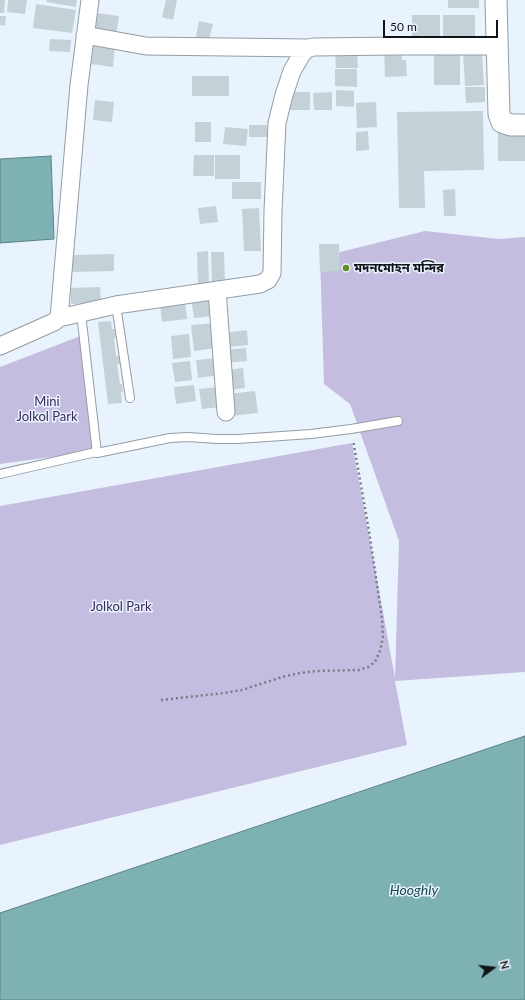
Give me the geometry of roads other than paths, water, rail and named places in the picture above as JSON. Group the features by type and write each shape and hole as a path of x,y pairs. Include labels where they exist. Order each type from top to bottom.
{"street":[{"path":"59,318 79,85 90,0"},
{"path":"496,0 499,114 502,122 511,125 525,124"},
{"path":"85,35 146,46 308,48 498,46"},
{"path":"0,346 54,322 59,318 116,305 260,284 268,280 272,273 277,123 292,71 302,54 308,48"},
{"path":"217,290 226,412"}],"lane":[{"path":"116,305 130,398"},
{"path":"81,313 96,452"},
{"path":"0,474 96,452 98,453 162,439 178,437 238,439 351,429 398,421"}],"water":[{"path":"51,156 54,239 0,243 0,159"},
{"name":"Hooghly","path":"525,736 525,1000 0,1000 0,913"}],"place":[{"name":"মদনমোহন মন্দির","path":"346,268"}],"park label":[{"name":"Mini Jolkol Park","path":"47,410"},
{"name":"Jolkol Park","path":"121,607"}]}
